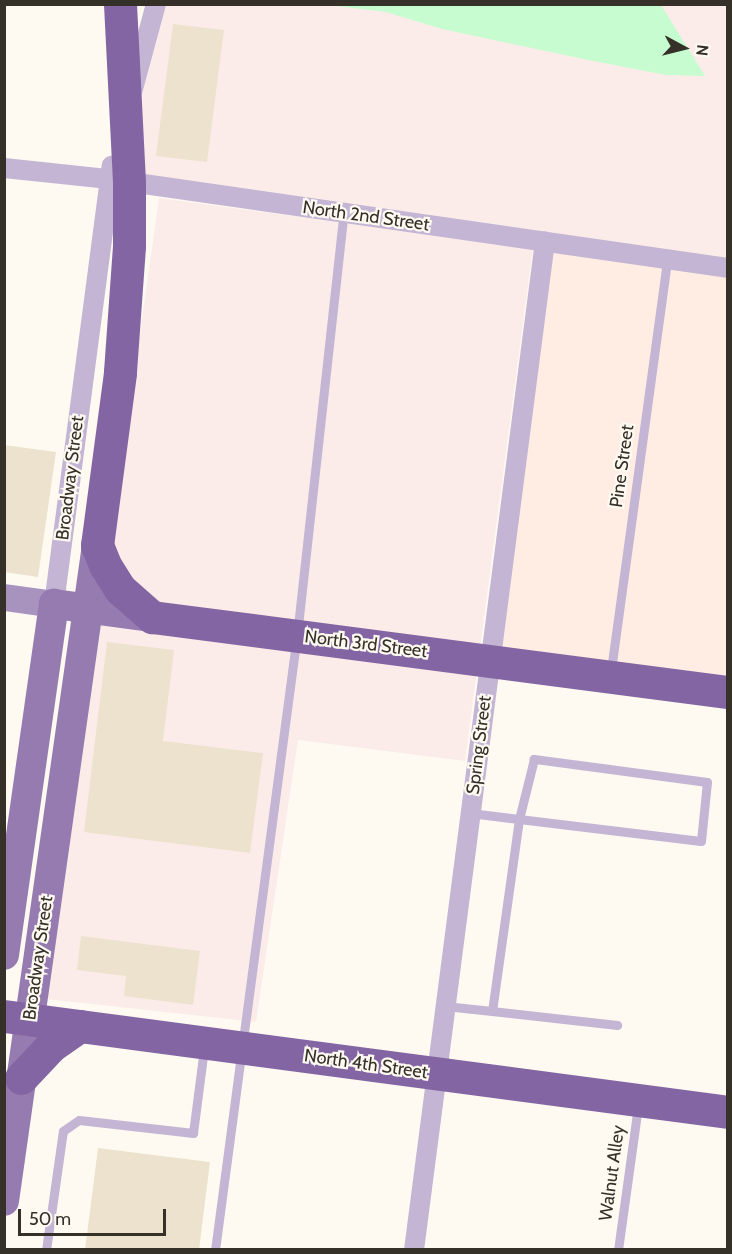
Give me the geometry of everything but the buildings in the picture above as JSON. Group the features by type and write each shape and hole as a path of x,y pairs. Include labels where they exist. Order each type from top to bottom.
{"highway":[{"path":"120,4 129,183 129,246 120,373 97,545 105,566 120,589 152,617"},
{"name":"North 3rd Street","path":"152,617 728,692"},
{"name":"North 4th Street","path":"17,1018 728,1112"},
{"path":"21,1078 51,1046 80,1026"}],"main road":[{"name":"Broadway Street","path":"4,1201 21,1078 17,1018 89,608 97,545"},
{"name":"North 3rd Street","path":"4,597 152,617"},
{"name":"Broadway Street","path":"4,955 54,604"}],"street":[{"name":"Broadway Street","path":"54,604 109,179 156,4"},
{"name":"North 2nd Street","path":"4,168 109,179 728,268"},
{"name":"Spring Street","path":"414,1250 545,241"}],"lane":[{"path":"215,1250 297,636 344,212"},
{"name":"Pine Street","path":"610,676 667,260"},
{"path":"470,813 519,819 701,841 707,782 534,759 519,819 492,1011"},
{"path":"446,1006 617,1025"},
{"path":"46,1250 63,1131 79,1120 193,1133 204,1042"},
{"name":"Walnut Alley","path":"618,1250 638,1100"}],"shaded area":[{"path":"156,5 727,5 727,268 109,179"},
{"path":"159,198 533,248 465,761 298,740 256,1022 46,999"},
{"path":"545,241 727,268 727,692 490,660"}],"green space":[{"path":"327,5 661,5 705,76 666,75 442,29 386,12"}]}
